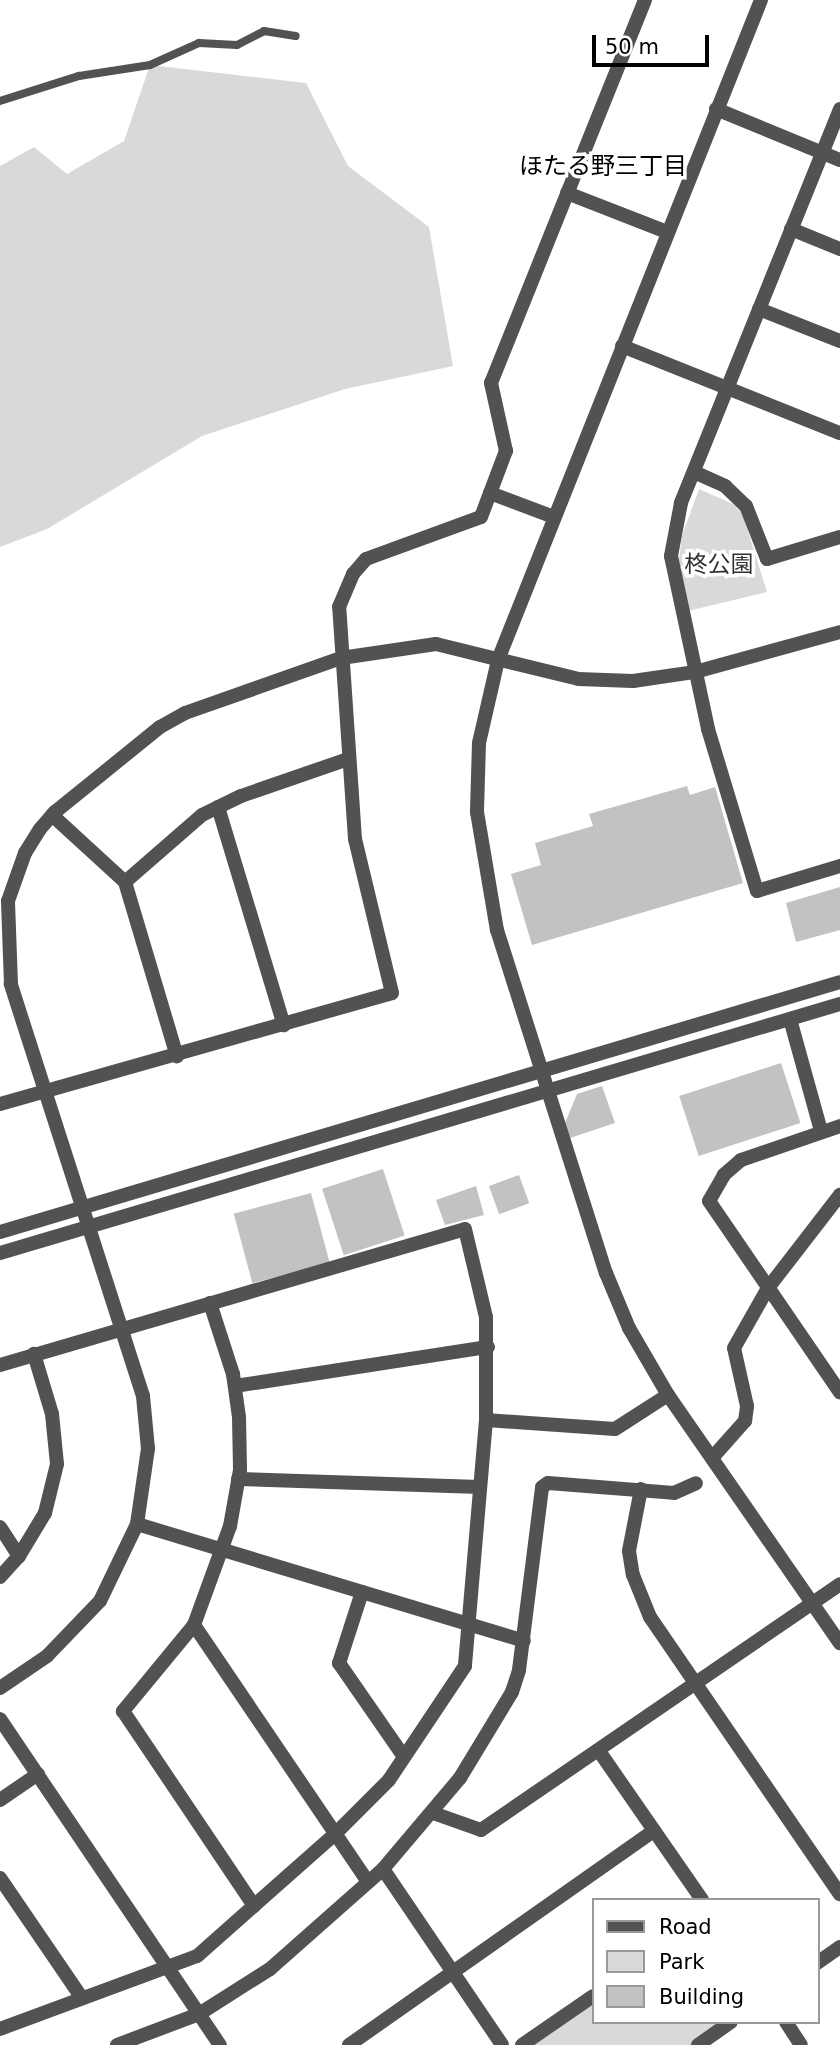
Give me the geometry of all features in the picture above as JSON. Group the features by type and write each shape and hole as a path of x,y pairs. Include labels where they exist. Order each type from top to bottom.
{"street":[{"path":"0,1104 392,993 361,879 348,759 339,607 353,574 366,559 481,517 506,452 491,383 645,0"},
{"path":"761,0 498,660 479,743 477,812 482,861 497,930 606,1273 637,1346 840,1643"},
{"path":"840,109 675,520 671,556 695,672 757,891 840,866"},
{"path":"716,110 840,159"},
{"path":"567,193 667,232"},
{"path":"792,229 840,249"},
{"path":"759,309 840,341"},
{"path":"622,346 840,433"},
{"path":"694,472 725,486 746,506 767,559 840,537"},
{"path":"490,493 554,517"},
{"path":"0,1689 47,1656 92,1611 121,1564 137,1524 146,1483 146,1420 143,1396 79,1207 11,984 4,912 25,853 52,815 147,736 185,713 341,658 436,644 606,682 695,672 840,632"},
{"path":"125,881 218,807 348,759"},
{"path":"218,807 284,1025"},
{"path":"52,815 125,881 177,1056"},
{"path":"0,1232 840,982"},
{"path":"0,1253 840,1004"},
{"path":"790,1019 821,1131"},
{"path":"840,1126 741,1160 724,1175 709,1201 840,1392"},
{"path":"712,1458 746,1421 747,1406 734,1348 768,1288 839,1200"},
{"path":"0,1365 466,1229 486,1317 486,1420 465,1666 389,1780 335,1834 197,1956 0,2029"},
{"path":"210,1303 235,1386 238,1479 223,1550 194,1625 123,1711 254,1906"},
{"path":"235,1386 488,1347"},
{"path":"0,1577 19,1556 45,1513 57,1464 52,1414 34,1354"},
{"path":"486,1420 615,1429 668,1395"},
{"path":"238,1479 480,1487"},
{"path":"117,2045 199,2014 270,1969 383,1869 460,1778 512,1692 524,1641 542,1487 548,1483 674,1493 696,1483"},
{"path":"641,1489 630,1538 633,1575 650,1617 840,1894"},
{"path":"137,1524 524,1641"},
{"path":"0,1527 19,1556"},
{"path":"433,1813 481,1830 840,1584"},
{"path":"362,1592 339,1663 404,1757"},
{"path":"194,1625 368,1882"},
{"path":"0,1719 220,2045"},
{"path":"599,1751 701,1898"},
{"path":"0,1800 38,1774"},
{"path":"349,2045 654,1831"},
{"path":"383,1869 502,2045"},
{"path":"0,1878 82,1998"},
{"path":"819,1962 840,1947"},
{"path":"523,2045 592,1997"},
{"path":"698,2045 728,2024"},
{"path":"787,2024 801,2045"}],"lane":[{"path":"0,101 79,76 150,65 199,43 237,44 264,31 296,36"}],"green space":[{"path":"150,65 306,83 348,166 429,227 453,366 345,389 202,436 47,529 0,547 0,166 34,147 67,174 124,141"},
{"name":"柊公園","path":"699,489 733,504 743,515 767,592 688,611 679,560 682,536"},
{"path":"592,1997 592,2024 728,2024 698,2045 522,2045"}],"building":[{"path":"687,786 690,795 715,787 743,883 532,945 511,874 541,865 535,843 593,826 589,814"},
{"path":"840,887 840,930 796,942 786,903"},
{"path":"781,1063 800,1123 699,1156 679,1096"},
{"path":"602,1086 615,1123 570,1138 565,1123 577,1094"},
{"path":"383,1169 405,1236 344,1255 322,1189"},
{"path":"519,1175 529,1203 499,1214 489,1186"},
{"path":"476,1186 484,1215 445,1225 436,1200"},
{"path":"311,1193 330,1263 252,1283 234,1214"}],"district":[{"name":"ほたる野三丁目","path":"603,167"}]}
